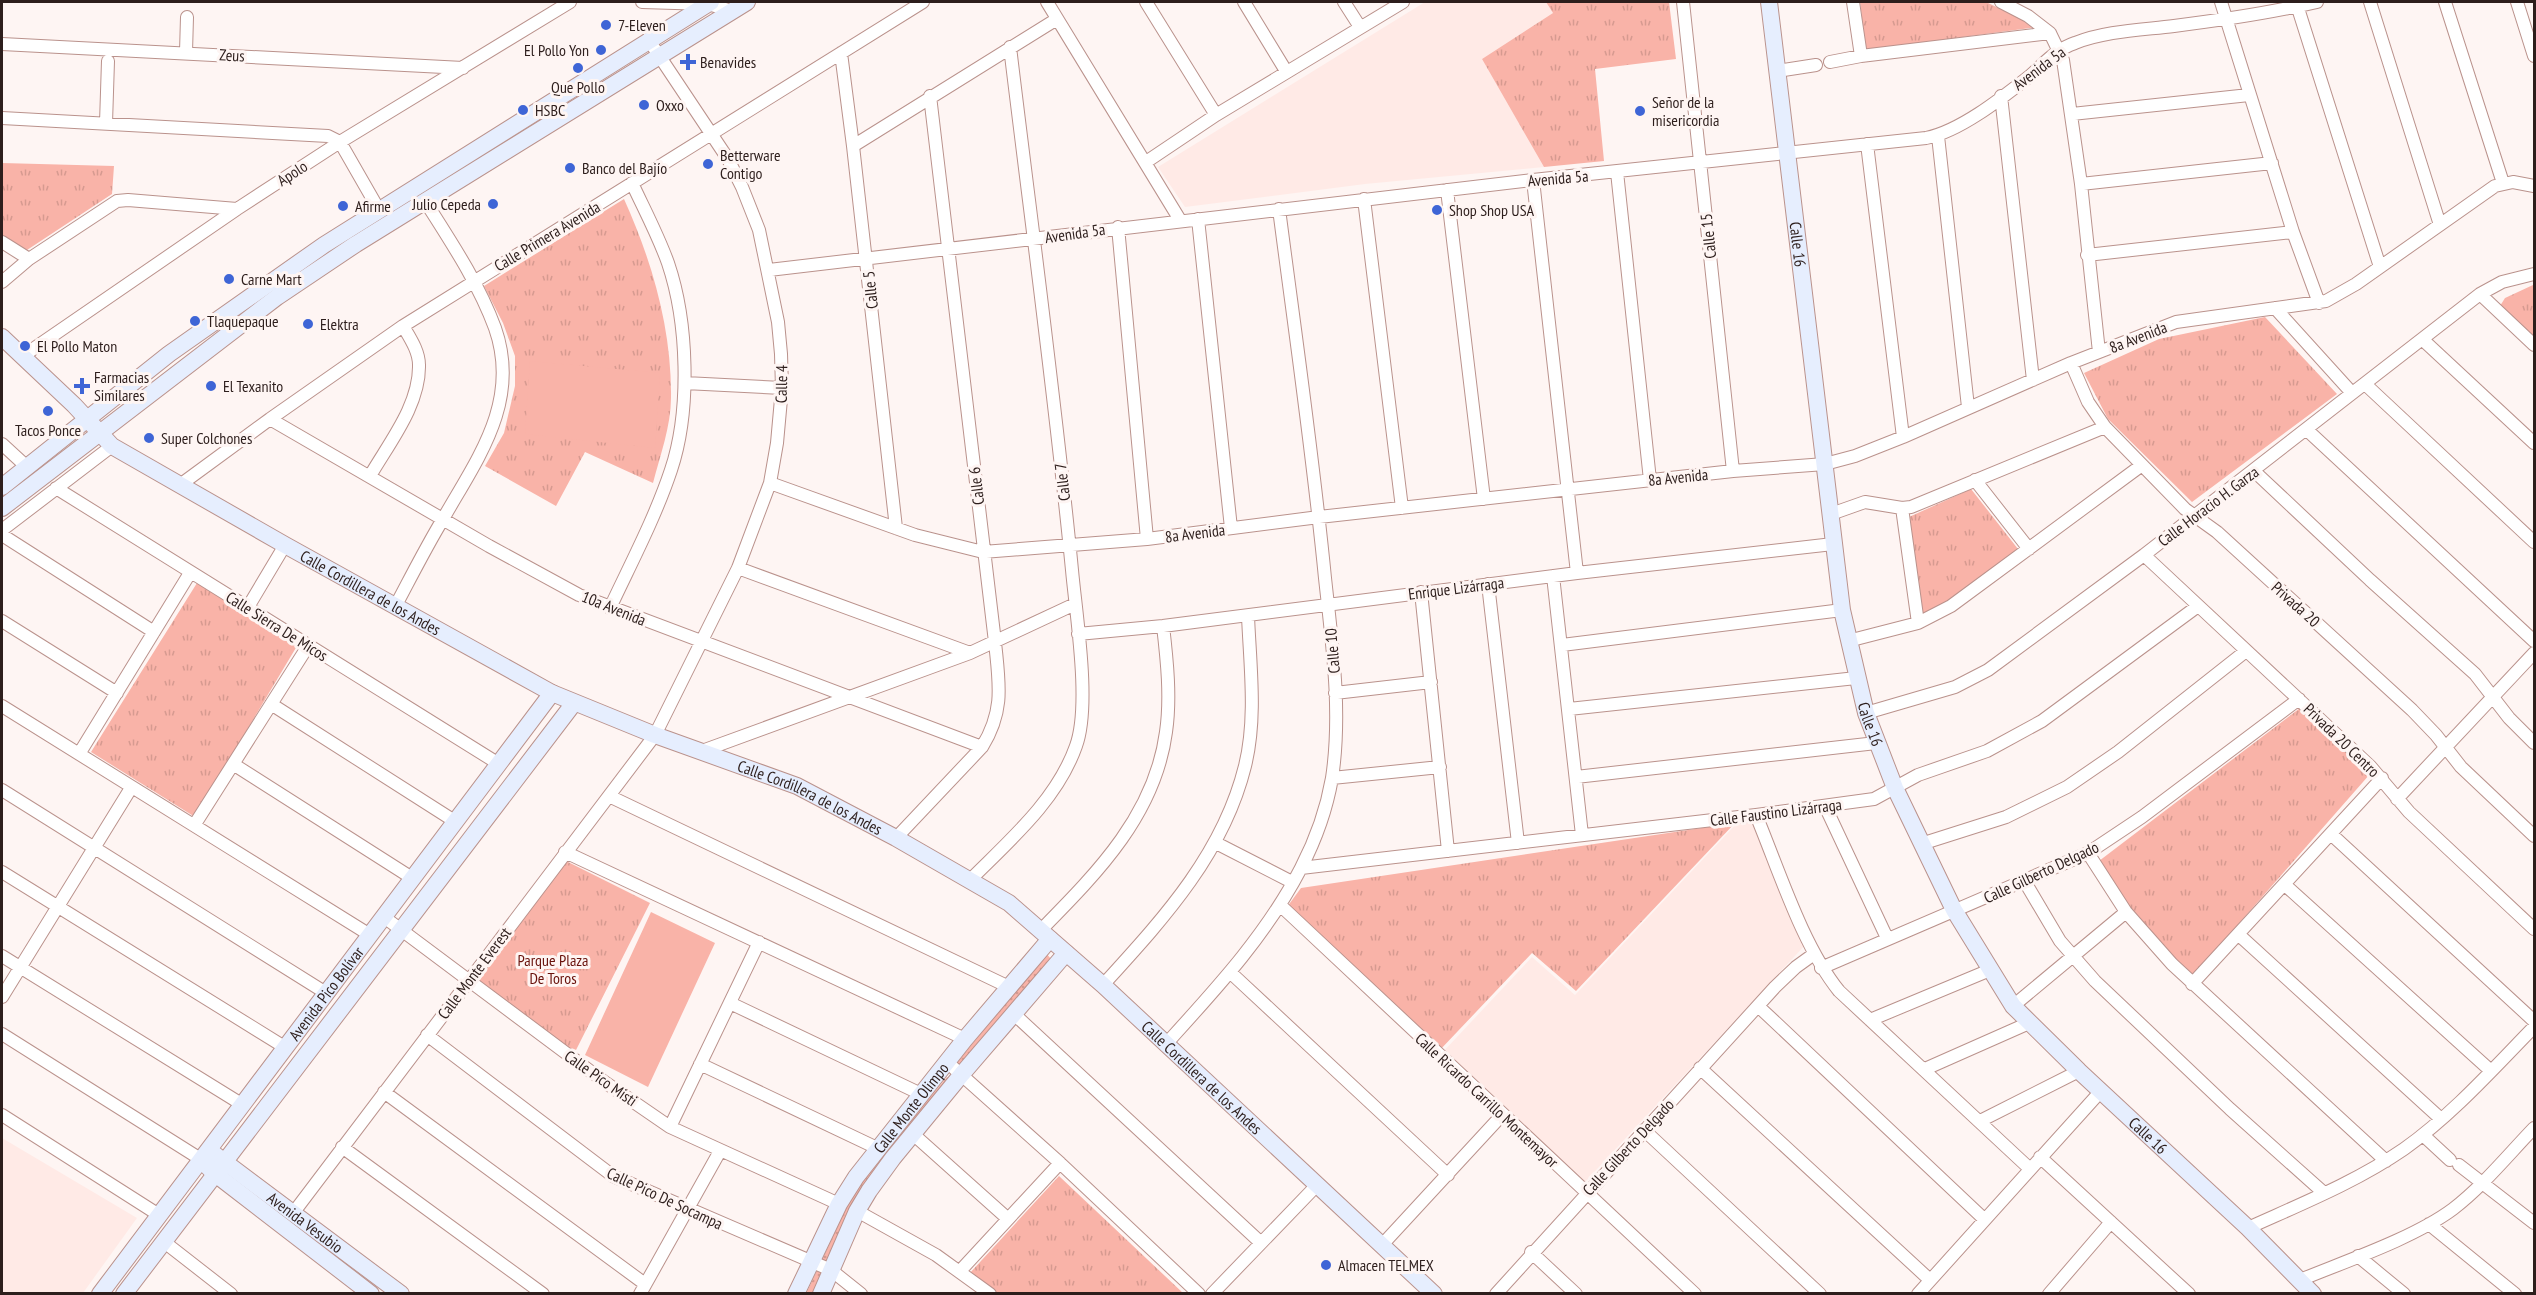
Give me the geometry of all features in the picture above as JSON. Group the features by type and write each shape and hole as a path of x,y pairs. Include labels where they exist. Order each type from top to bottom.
{"street":[{"name":"Apolo","path":"23,356 237,209 340,142 570,2"},
{"path":"642,2 710,3 732,10"},
{"path":"2,508 98,432 277,297 425,201 747,2"},
{"name":"Calle Primera Avenida","path":"180,485 403,326 923,2"},
{"path":"1047,2 1180,220"},
{"path":"1146,2 1216,115"},
{"path":"1244,2 1286,71"},
{"path":"1344,2 1360,27"},
{"path":"1146,162 1286,71 1403,2"},
{"name":"Calle 15","path":"1683,2 1733,471"},
{"name":"Calle 16","path":"1769,2 1842,610 1856,678 1876,744 1954,910 2013,1006 2079,1071 2248,1228 2307,1289"},
{"path":"1853,2 1860,56"},
{"path":"2001,2 2028,16 2050,33 2063,60 2081,184 2099,352"},
{"path":"2222,2 2293,232 2319,303"},
{"name":"Avenida 5a","path":"769,270 1279,208 1938,136 1950,131 2001,96 2059,51 2089,38 2227,20 2297,4 2318,2"},
{"path":"2370,2 2440,225"},
{"path":"2445,2 2503,183 2513,182 2535,186"},
{"path":"2517,2 2535,56"},
{"path":"2,488 86,418 169,354 258,291 379,210 648,39 710,3"},
{"path":"2297,4 2380,267"},
{"path":"186,52 187,17"},
{"path":"854,146 930,96 1057,19"},
{"path":"1830,62 1860,56 2050,33"},
{"name":"Calle 4","path":"648,39 712,133 742,188 759,230 778,322 782,388 777,443 770,483 738,568 655,735"},
{"name":"Zeus","path":"2,44 463,68"},
{"name":"Calle 7","path":"970,880 1046,799 1077,746 1082,706 1070,547 1010,47"},
{"name":"Calle 5","path":"841,53 854,146 896,528"},
{"path":"106,123 108,61"},
{"path":"1777,71 1816,65"},
{"path":"2072,114 2249,95"},
{"name":"Calle 6","path":"896,838 982,747 994,725 1000,703 930,96"},
{"path":"2001,96 2033,380"},
{"path":"2,118 328,136 340,142 379,210"},
{"path":"1938,136 1968,407"},
{"path":"1867,144 1903,436"},
{"path":"2081,184 2272,163"},
{"path":"1617,172 1650,480"},
{"path":"1533,180 1577,573"},
{"path":"610,608 651,521 672,469 679,436 685,383 675,290 668,262 632,183"},
{"name":"8a Avenida","path":"770,483 936,542 983,552 1070,547 1147,539 1319,517 1650,480 1825,464 1855,456 2071,363 2176,322 2319,303 2334,298 2503,183"},
{"path":"1447,190 1484,499"},
{"path":"1364,199 1402,508"},
{"path":"2,282 29,259 122,200 237,209"},
{"path":"395,607 486,446 501,390 501,351 495,330 474,280 425,201"},
{"name":"Calle 10","path":"1166,1044 1231,973 1280,905 1301,868 1320,820 1332,778 1335,693 1328,606 1319,517 1279,208"},
{"path":"1198,219 1231,528"},
{"path":"1118,227 1147,539"},
{"path":"2087,255 2293,232"},
{"path":"2,242 29,259"},
{"name":"Calle Horacio H. Garza","path":"1866,712 1954,687 1972,679 2144,555 2480,294 2502,282 2535,274"},
{"path":"2480,294 2535,345"},
{"path":"2275,308 2352,393"},
{"path":"370,476 402,422 417,383 419,363 403,326"},
{"name":"Calle Cordillera de los Andes","path":"2,337 112,446 395,607 574,704 797,786 896,838 1009,903 1103,985 1434,1293"},
{"path":"2422,339 2535,443"},
{"name":"Privada 20","path":"2071,363 2088,402 2104,427 2194,516 2217,532 2412,710 2472,779 2535,836"},
{"path":"685,383 782,388"},
{"path":"2366,384 2535,542"},
{"name":"10a Avenida","path":"270,419 536,573 610,608 982,747"},
{"path":"1831,514 1865,502 1902,508 1923,503 2104,427"},
{"path":"2307,430 2535,641"},
{"path":"2,444 27,467"},
{"path":"2,530 112,446"},
{"path":"1848,641 1918,623 1959,601 2142,465"},
{"path":"2254,471 2475,674 2509,718 2535,743"},
{"path":"1975,480 2029,549"},
{"name":"Calle Sierra De Micos","path":"56,488 499,764"},
{"path":"1902,508 1918,623"},
{"path":"2,535 154,632"},
{"name":"Enrique Lizárraga","path":"1078,634 1248,616 1421,592 1833,544"},
{"path":"248,607 285,545"},
{"name":"Privada 20 Centro","path":"2144,555 2382,778 2397,799 2535,929"},
{"path":"738,568 970,653"},
{"path":"79,754 190,573"},
{"path":"1553,576 1582,835"},
{"path":"1488,584 1518,843"},
{"path":"1421,592 1448,851"},
{"path":"702,751 970,653 1075,604"},
{"name":"Calle Faustino Lizárraga","path":"1301,868 1874,799 1918,775 1987,751 2042,721 2198,606"},
{"path":"1562,645 1842,610"},
{"path":"1103,985 1154,929 1216,843 1236,796 1249,745 1251,686 1248,616"},
{"path":"2,621 117,693"},
{"path":"1046,934 1118,846 1138,815 1152,783 1167,730 1163,626"},
{"path":"195,824 308,646"},
{"path":"1921,844 2006,817 2067,787 2118,752 2246,651"},
{"path":"2397,799 2535,653"},
{"path":"1569,709 1856,678"},
{"path":"1335,693 1431,682"},
{"name":"Avenida Pico Bolívar","path":"100,1293 552,693"},
{"name":"Calle Gilberto Delgado","path":"1821,968 2088,854 2142,817 2299,699"},
{"path":"271,704 456,822"},
{"name":"Avenida Pico Bolívar","path":"124,1293 574,704"},
{"path":"2,706 370,934"},
{"name":"Calle Monte Everest","path":"294,1212 467,980 655,735"},
{"path":"1576,777 1876,744"},
{"path":"233,764 412,878"},
{"path":"1332,778 1440,767"},
{"path":"2192,984 2382,778"},
{"path":"2,997 131,788"},
{"path":"2,790 326,993"},
{"path":"609,796 1009,987"},
{"path":"1825,806 1887,938"},
{"path":"1756,815 1821,968 1839,991 2029,1168"},
{"path":"2331,834 2535,1022"},
{"path":"1216,843 1292,882"},
{"path":"566,852 965,1039"},
{"path":"2088,854 2126,912 2192,984 2386,1161"},
{"path":"2,872 286,1048"},
{"path":"2025,882 2046,919 2072,957 2133,1019 2324,1193"},
{"path":"2285,885 2491,1071"},
{"name":"Calle Ricardo Carrillo Montemayor","path":"1280,905 1695,1293"},
{"path":"2013,1006 2126,912"},
{"name":"Calle Pico Misti","path":"384,917 606,1083 670,1127 839,1204"},
{"name":"Calle Monte Olimpo","path":"796,1293 839,1204 877,1148 1009,987 1046,934"},
{"path":"2239,935 2440,1119"},
{"path":"670,1127 759,942"},
{"name":"Calle Monte Olimpo","path":"821,1293 857,1211 892,1158 1066,953"},
{"name":"Calle Gilberto Delgado","path":"1496,1293 1786,975 1814,954"},
{"path":"2,956 243,1105"},
{"path":"1870,1020 1990,970"},
{"path":"1231,973 1448,1175"},
{"path":"730,1002 921,1094"},
{"path":"1758,1006 1984,1219"},
{"path":"1014,1014 1260,1242"},
{"path":"1925,1070 2029,1023"},
{"path":"2248,1228 2386,1161 2423,1135 2535,1027"},
{"path":"2,1034 205,1155"},
{"name":"Calle Pico De Socampa","path":"427,1035 600,1168 625,1182 831,1270 861,1293"},
{"path":"947,1062 1060,1163 1199,1293"},
{"path":"700,1064 877,1148"},
{"path":"1700,1068 1930,1280"},
{"path":"1980,1121 2079,1071"},
{"path":"1917,1293 2101,1091"},
{"path":"384,1092 642,1289 720,1151"},
{"path":"2,1115 159,1215"},
{"path":"1382,1245 1502,1115"},
{"path":"1644,1131 1820,1293"},
{"path":"2307,1289 2358,1256 2428,1224 2456,1206 2533,1132"},
{"path":"913,1134 1007,1218"},
{"path":"2423,1135 2454,1162 2535,1223"},
{"path":"342,1147 543,1293"},
{"name":"Avenida Vesubio","path":"205,1155 371,1293"},
{"path":"2040,1157 2189,1293"},
{"path":"960,1271 1060,1163"},
{"name":"Avenida Vesubio","path":"218,1167 294,1212 401,1293"},
{"path":"1212,1293 1318,1184"},
{"path":"857,1211 908,1238 990,1293"},
{"path":"2056,1291 2111,1222"},
{"path":"2428,1224 2515,1293"},
{"path":"163,1241 231,1293"},
{"path":"1532,1252 1576,1293"},
{"path":"2358,1256 2404,1293"}],"shaded area":[{"path":"1425,2 1546,2 1553,13 1482,59 1544,167 1365,184 1185,207 1158,167"},
{"path":"1738,822 1752,824 1806,944 1585,1182 1441,1054 1532,957 1575,995"},
{"path":"2,1138 137,1218 83,1293 2,1293"}],"green space":[{"path":"1546,2 1669,2 1676,59 1595,69 1604,161 1544,167 1482,59 1553,13"},
{"path":"1860,2 1986,2 2038,27 1866,50"},
{"path":"2,163 114,166 112,194 24,252 2,238"},
{"path":"624,199 651,271 664,321 671,398 667,430 653,483 585,452 556,506 485,466 504,433 515,386 515,356 503,323 484,286"},
{"path":"2533,285 2534,336 2500,306 2505,298"},
{"path":"2265,317 2337,394 2192,502 2108,419 2084,373 2159,339"},
{"path":"530,361 660,373 655,448 525,434"},
{"path":"1971,489 2018,549 1956,597 1922,614 1909,517"},
{"path":"197,583 297,646 195,817 91,752"},
{"path":"2300,708 2370,774 2192,977 2130,910 2099,861"},
{"path":"1735,823 1576,991 1532,953 1439,1051 1287,907 1301,888"},
{"name":"Parque Plaza De Toros","path":"566,861 650,903 572,1058 473,982"},
{"path":"651,912 715,943 648,1087 585,1055"},
{"path":"1046,953 1051,959 963,1069 956,1064"},
{"path":"947,1077 953,1080 866,1187 817,1293 806,1294 858,1183"},
{"path":"1059,1176 1183,1293 994,1293 969,1274"}],"place":[{"name":"7-Eleven","path":"606,25"},
{"name":"El Pollo Yon","path":"601,50"},
{"name":"Benavides","path":"688,62"},
{"name":"Que Pollo","path":"578,68"},
{"name":"Oxxo","path":"644,105"},
{"name":"HSBC","path":"523,110"},
{"name":"Señor de la misericordia","path":"1640,111"},
{"name":"Betterware Contigo","path":"708,164"},
{"name":"Banco del Bajío","path":"570,168"},
{"name":"Julio Cepeda","path":"493,204"},
{"name":"Afirme","path":"343,206"},
{"name":"Shop Shop USA","path":"1437,210"},
{"name":"Carne Mart","path":"229,279"},
{"name":"Tlaquepaque","path":"195,321"},
{"name":"Elektra","path":"308,324"},
{"name":"El Pollo Maton","path":"25,346"},
{"name":"Farmacias Similares","path":"82,386"},
{"name":"El Texanito","path":"211,386"},
{"name":"Tacos Ponce","path":"48,411"},
{"name":"Super Colchones","path":"149,438"},
{"name":"Almacen TELMEX","path":"1326,1265"}]}
